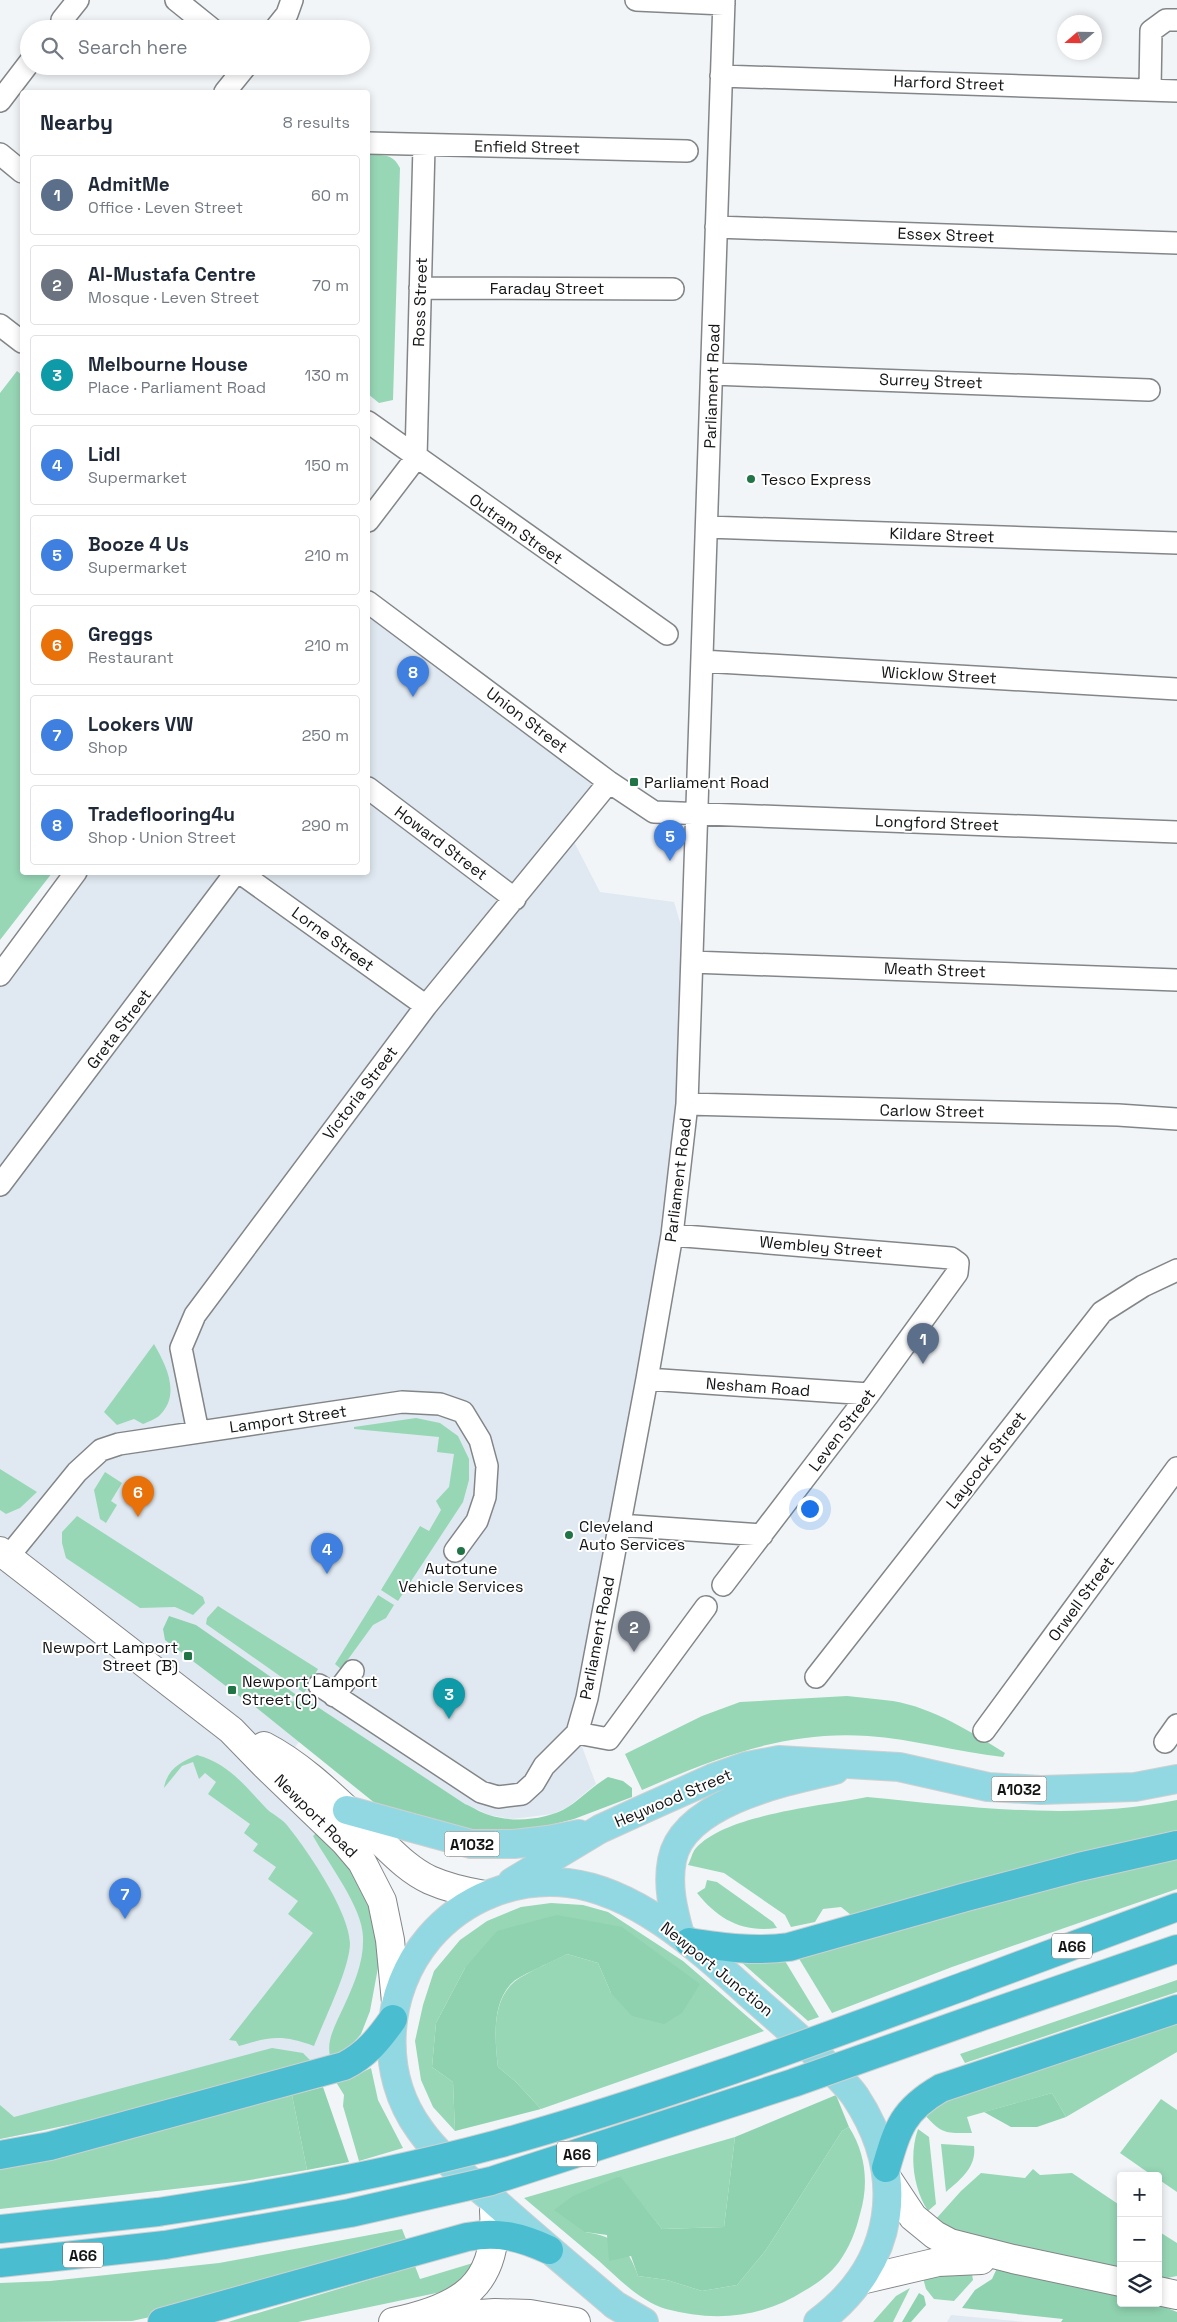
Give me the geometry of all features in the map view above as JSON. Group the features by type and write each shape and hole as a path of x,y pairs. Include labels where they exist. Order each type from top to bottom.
{"highway":[{"path":"684,1938 724,1948 771,1950 789,1947 966,1897 1177,1845"},
{"name":"A66","path":"0,2229 158,2212 241,2200 346,2180 497,2144 628,2105 776,2055 1177,1907"},
{"name":"A66","path":"0,2263 165,2245 350,2213 491,2181 784,2086 1177,1949"},
{"path":"887,2173 896,2132 907,2114 923,2098 941,2088 1177,2009"},
{"path":"0,2155 50,2146 344,2066 370,2048 394,2010"},
{"path":"162,2322 467,2236 495,2233 525,2238 549,2250"}],"main road":[{"name":"Newport Road","path":"4,1554 231,1730 345,1842 362,1862 382,1901 390,1940 394,2010"},
{"name":"Newport Road","path":"231,1730 274,1752 347,1810 405,1864 429,1880 457,1890 492,1893"},
{"name":"Heywood Street","path":"492,1893 600,1829 713,1778 747,1766 779,1760 898,1767 988,1787 1041,1790 1135,1787 1177,1779"},
{"name":"Heywood Street","path":"684,1938 670,1888 672,1858 686,1832 696,1821 712,1809 733,1799 790,1782 863,1764"},
{"name":"A1032","path":"347,1810 471,1844 514,1844 548,1840 600,1829"},
{"name":"Newport Junction","path":"644,2322 615,2305 549,2250 435,2147 420,2132 410,2115 396,2079 392,2058 394,2010 406,1973 422,1946 436,1930 455,1913 492,1893 542,1882 570,1883 604,1891 645,1912 684,1938 804,2041 853,2093 876,2133 887,2173 888,2205 876,2253 857,2286 834,2311 818,2322"},
{"path":"887,2173 913,2217 935,2235 950,2243 1012,2259 1117,2281"},
{"path":"400,2320 444,2306 460,2298 475,2286 490,2262 495,2233 494,2201"},
{"path":"844,2322 857,2286 938,2262 1012,2259"},
{"path":"1162,2292 1177,2296"},
{"path":"400,2320 495,2313 530,2314 576,2322"}],"street":[{"path":"62,20 78,0"},
{"path":"176,0 201,20"},
{"path":"282,20 287,14 292,0"},
{"path":"636,0 724,2"},
{"name":"Parliament Road","path":"352,1671 327,1691 481,1792 498,1797 522,1794 534,1783 544,1766 577,1733 587,1698 672,1235 687,1104 724,2"},
{"path":"1150,90 1151,31 1166,20 1177,20"},
{"path":"0,102 20,75"},
{"path":"227,90 239,75"},
{"name":"Harford Street","path":"721,76 1177,91"},
{"name":"Enfield Street","path":"370,143 424,146 686,150"},
{"name":"Ross Street","path":"416,458 424,146"},
{"path":"0,154 20,170"},
{"name":"Essex Street","path":"716,227 1177,243"},
{"name":"Faraday Street","path":"420,288 673,289"},
{"path":"0,326 20,341"},
{"name":"Surrey Street","path":"713,374 1149,390"},
{"name":"Outram Street","path":"370,424 416,458 667,634"},
{"path":"370,518 416,458"},
{"name":"Kildare Street","path":"707,527 1177,543"},
{"name":"Union Street","path":"370,603 609,782 654,812 696,814"},
{"name":"Wicklow Street","path":"702,660 1177,689"},
{"name":"Victoria Street","path":"198,1432 181,1348 195,1315 426,1006 609,782"},
{"name":"Howard Street","path":"370,789 515,898"},
{"name":"Longford Street","path":"696,814 1177,832"},
{"path":"0,975 74,875"},
{"name":"Greta Street","path":"0,1186 236,875"},
{"name":"Lorne Street","path":"242,875 426,1006"},
{"name":"Meath Street","path":"692,962 1177,980"},
{"name":"Carlow Street","path":"687,1104 1118,1115 1177,1119"},
{"name":"Wembley Street","path":"672,1235 950,1258 958,1263 957,1273"},
{"name":"Laycock Street","path":"816,1676 1102,1312 1143,1286 1177,1270"},
{"name":"Leven Street","path":"723,1584 869,1394 957,1273"},
{"name":"Nesham Road","path":"647,1379 869,1394"},
{"name":"Lamport Street","path":"4,1554 77,1472 100,1450 119,1444 402,1402 440,1404 463,1412 480,1440 487,1466 485,1497 477,1521 455,1551"},
{"name":"Orwell Street","path":"984,1731 1177,1468"},
{"path":"619,1525 762,1535"},
{"path":"577,1733 609,1738 706,1607"}],"shaded area":[{"path":"370,603 609,782 569,832 600,892 674,902 692,962 687,1104 577,1733 596,1784 568,1807 553,1814 512,1819 489,1815 465,1804 323,1711 281,1765 365,1888 370,2011 361,2034 346,2051 273,2074 72,2124 0,2139 0,969 71,875 370,875"},
{"path":"951,2315 1025,2322 947,2322"}],"green space":[{"path":"370,155 390,157 400,168 393,400 379,403 370,396"},
{"path":"17,371 20,373 20,875 50,875 0,940 0,393"},
{"path":"154,1344 167,1370 169,1380 170,1398 166,1407 158,1416 143,1424 134,1419 117,1425 104,1412"},
{"path":"416,1418 440,1423 458,1436 469,1459 469,1480 463,1502 398,1601 381,1590 420,1526 429,1531 441,1510 436,1501 449,1487 454,1454 437,1452 439,1437 354,1429 354,1427"},
{"path":"0,1469 37,1492 20,1508 6,1514 0,1510"},
{"path":"105,1472 122,1483 111,1501 117,1505 106,1523 100,1519 94,1490"},
{"path":"77,1516 203,1597 205,1603 193,1615 175,1607 140,1608 66,1558 62,1543 62,1532"},
{"path":"378,1595 394,1605 386,1618 373,1625 341,1669 335,1664"},
{"path":"218,1606 318,1669 304,1693 206,1624 207,1618"},
{"path":"169,1616 196,1625 298,1696 243,1699 165,1640 163,1629"},
{"path":"847,1696 893,1701 923,1709 952,1722 1005,1753 1003,1757 868,1736 838,1735 809,1737 780,1742 724,1757 642,1790 625,1754 702,1716 740,1702"},
{"path":"307,1700 465,1804 489,1815 509,1819 530,1819 550,1815 568,1807 608,1777 623,1781 632,1788 632,1797 574,1819 547,1826 509,1832 478,1832 376,1804 253,1705"},
{"path":"197,1755 218,1764 235,1776 267,1809 286,1824 325,1880 342,1914 348,1930 349,1954 336,1994 314,2046 294,2040 277,2038 260,2040 239,2046 236,2041 229,2040 313,1933 288,1914 298,1901 268,1879 276,1867 253,1851 258,1844 244,1833 250,1824 208,1794 216,1782 205,1773 199,1779 193,1762 182,1766 164,1788 168,1776 176,1767"},
{"path":"867,1797 984,1808 1061,1811 1100,1810 1177,1800 1177,1836 1054,1860 851,1915 841,1907 823,1909 815,1922 791,1927 785,1915 724,1873 688,1865 696,1848 710,1836 729,1827 776,1813"},
{"path":"316,1833 354,1872 365,1888 380,1957 370,2011 361,2034 346,2051 330,2056 329,2050 333,2031 358,1973 363,1937 361,1925 351,1899 313,1836"},
{"path":"1177,1857 1177,1889 952,1967 832,2013 798,1957 993,1900"},
{"path":"707,1880 717,1882 773,1922 777,1928 764,1929 742,1926 722,1917 697,1893 705,1888"},
{"path":"551,1903 583,1905 608,1912 683,1961 764,2031 541,2109 515,2081 498,2067 496,2023 501,2001 506,1991 517,1980 567,1954 598,1963 611,1993 622,1927 465,1968 436,2023 432,2067 453,2082 455,2131 433,2107 421,2080 415,2041 423,2005 434,1971 460,1940 487,1921 521,1907"},
{"path":"557,1915 622,1927 700,1984 682,2013 664,2024 632,2016 611,1993 598,1963 567,1954 517,1979 506,1990 498,2011 496,2046 498,2067 515,2081 541,2109 455,2131 453,2082 432,2067 436,2023 465,1968 497,1931"},
{"path":"740,1961 758,1964 785,1961 819,2017 808,2021"},
{"path":"1177,1980 1177,1992 965,2063 960,2054"},
{"path":"1177,2019 1177,2052 1066,2117 1052,2093 967,2117 972,2133 946,2132 936,2126 925,2115 945,2095"},
{"path":"272,2048 303,2053 312,2062 158,2105 0,2139 0,2105 14,2117"},
{"path":"371,2068 378,2100 403,2148 359,2161 343,2106 344,2095 336,2082"},
{"path":"323,2087 349,2162 307,2170 292,2095"},
{"path":"1052,2093 1066,2117 1037,2127 1011,2127 984,2112"},
{"path":"292,2095 307,2170 244,2181 0,2209 0,2165"},
{"path":"836,2095 849,2127 842,2131 766,2250 737,2285 702,2291 667,2280 638,2276 631,2256 609,2261 607,2235 585,2232 554,2210 573,2196 620,2176 662,2229 724,2227 735,2137"},
{"path":"1161,2099 1177,2110 1177,2192 1162,2182 1162,2172 1147,2172 1120,2153"},
{"path":"849,2127 859,2148 865,2180 863,2203 856,2227 843,2257 827,2275 809,2288 788,2300 755,2312 720,2316 702,2315 666,2309 647,2301 630,2289 524,2198 735,2137 724,2227 662,2229 619,2176 585,2232 613,2240 630,2257 638,2276 667,2280 702,2291 737,2285 766,2250 842,2131"},
{"path":"918,2129 929,2137 936,2204 928,2211 919,2192 914,2171 915,2139"},
{"path":"941,2144 974,2146 973,2160 970,2167 962,2178 946,2192"},
{"path":"1033,2169 1040,2175 1072,2173 1117,2203 1117,2270 970,2239 935,2220 961,2191 981,2173 1025,2178"},
{"path":"402,2229 406,2239 182,2310 132,2321 0,2322 0,2283 50,2281 219,2263"},
{"path":"1162,2234 1177,2243 1177,2276 1162,2279"},
{"path":"473,2263 460,2281 446,2291 298,2322 228,2322 415,2266 420,2279"},
{"path":"998,2266 1117,2290 1117,2307 1162,2306 1177,2312 1177,2322 1061,2322 1063,2319 962,2308 975,2290 992,2279"},
{"path":"954,2272 972,2274 973,2280 954,2301 934,2299 926,2289 923,2278"},
{"path":"910,2288 893,2322 873,2322 896,2296"},
{"path":"919,2293 924,2296 926,2305 911,2322 902,2322"}],"place":[{"name":"Tesco Express","path":"751,479"},
{"name":"Tradeflooring4u","path":"413,697"},
{"name":"Parliament Road","path":"634,782"},
{"name":"Booze 4 Us","path":"670,861"},
{"name":"AdmitMe","path":"923,1364"},
{"name":"Greggs","path":"138,1517"},
{"name":"Cleveland Auto Services","path":"569,1535"},
{"name":"Autotune Vehicle Services","path":"461,1551"},
{"name":"Lidl","path":"327,1574"},
{"name":"Al-Mustafa Centre","path":"634,1652"},
{"name":"Newport Lamport Street (B)","path":"188,1656"},
{"name":"Newport Lamport Street (C)","path":"232,1690"},
{"name":"Melbourne House","path":"449,1719"},
{"name":"Lookers VW","path":"125,1919"}]}
